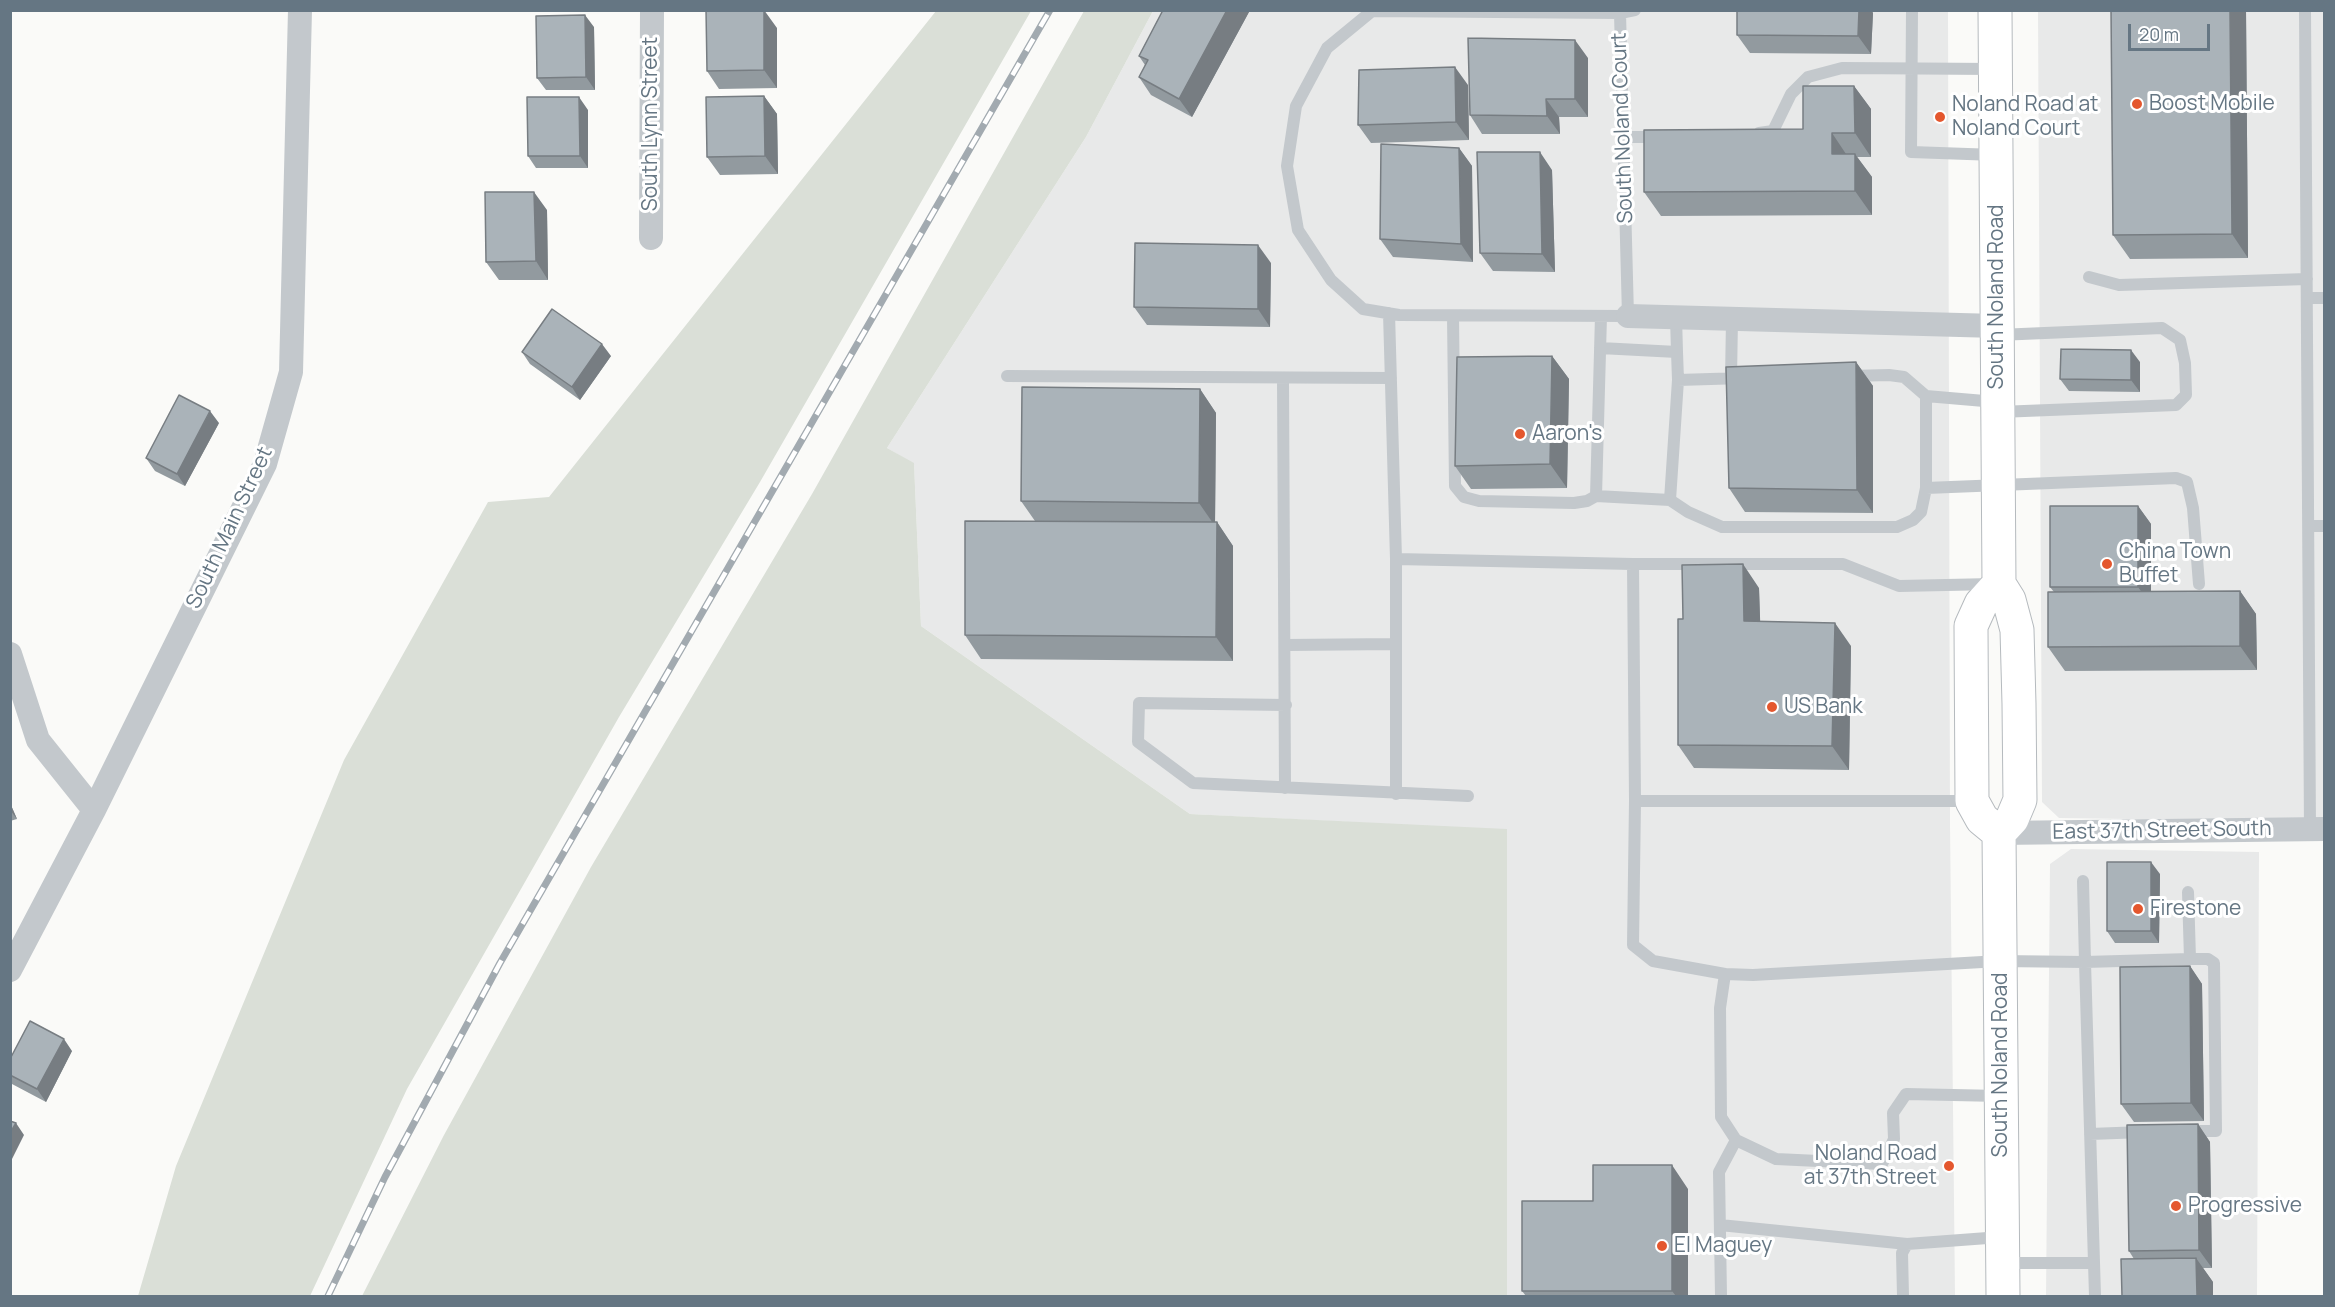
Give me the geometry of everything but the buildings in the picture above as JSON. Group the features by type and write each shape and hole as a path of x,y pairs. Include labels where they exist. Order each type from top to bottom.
{"main road":[{"name":"South Noland Road","path":"1995,10 1999,584 2008,600 2018,630 2020,800 2012,819 1999,833 2003,1296"},
{"path":"1999,584 1981,604 1971,626 1972,801 1982,819 1999,833"}],"street":[{"name":"South Main Street","path":"10,970 94,810 265,464 291,372 300,10"},
{"name":"South Lynn Street","path":"651,238 652,10"},
{"name":"South Noland Court","path":"1628,316 1997,331"},
{"path":"10,654 38,740 94,810"},
{"name":"East 37th Street South","path":"1999,833 2317,830"}],"lane":[{"path":"1620,13 1635,10"},
{"path":"1912,10 1911,152 1996,155"},
{"path":"2305,10 2308,526 2317,830"},
{"name":"South Noland Court","path":"1372,11 1570,12 1620,13 1628,316 1453,316 1389,313 1363,309 1331,280 1298,230 1287,166 1296,106 1327,48 1372,11"},
{"path":"1752,134 1773,131 1791,94 1808,77 1842,68 1995,69"},
{"path":"1623,137 1670,137"},
{"path":"2089,277 2120,285 2307,279"},
{"path":"2307,298 2325,298"},
{"path":"1389,313 1396,559 1396,794"},
{"path":"1453,316 1455,486 1464,497 1479,501 1574,503 1587,501 1596,496 1670,500 1688,512 1722,527 1897,527 1913,520 1921,512 1926,488 1926,396"},
{"path":"1596,496 1601,316"},
{"path":"1670,500 1678,380 1676,317"},
{"path":"1731,380 1732,319"},
{"path":"1842,376 1904,377 1926,396 1997,407 2176,405 2186,395 2185,363 2180,340 2162,328 1997,331"},
{"path":"1600,348 1677,352"},
{"path":"1007,376 1391,378"},
{"path":"1678,380 1731,380 1761,377"},
{"path":"1283,378 1285,788"},
{"path":"1926,488 2176,478 2187,482 2193,508 2199,584"},
{"path":"2308,526 2325,526"},
{"path":"1396,559 1633,564 1843,564 1899,586 1999,584"},
{"path":"1633,564 1635,801 1633,945 1653,961 1725,974 1753,975 2001,961 2085,962 2208,959 2214,963 2216,1131 2090,1134"},
{"path":"1286,645 1396,644"},
{"path":"1286,705 1139,703 1138,742 1193,783 1468,796"},
{"path":"1635,801 1972,801"},
{"path":"2083,880 2095,1296"},
{"path":"2188,892 2190,959"},
{"path":"1725,974 1719,1008 1721,1117 1736,1140 1776,1159 1882,1164 1894,1139 1893,1113 1906,1094 2001,1096"},
{"path":"1720,1296 1719,1172 1736,1140"},
{"path":"1720,1225 1907,1244 2003,1250 2094,1263"},
{"path":"1903,1296 1902,1254 1907,1244"}],"shaded area":[{"path":"936,11 1031,11 760,482 619,717 407,1089 310,1296 138,1296 176,1166 344,760 488,502 549,497"},
{"path":"1084,11 1153,11 1086,137 887,448 914,463 921,626 1190,814 1507,829 1507,1296 362,1296 444,1135 591,867 812,494"},
{"path":"1153,11 1948,11 1950,824 1955,1296 1507,1296 1507,830 1190,814 921,626 914,464 887,448 1086,137"},
{"path":"2038,11 2324,11 2324,818 2270,821 2059,818 2042,802"},
{"path":"2071,849 2259,852 2257,1296 2046,1296 2050,864"}],"railway":[{"path":"328,1296 385,1177 500,963 1050,10"}],"place":[{"name":"Boost Mobile","path":"2137,104"},
{"name":"Noland Road at Noland Court","path":"1940,117"},
{"name":"Aaron's","path":"1520,434"},
{"name":"China Town Buffet","path":"2107,564"},
{"name":"US Bank","path":"1772,707"},
{"name":"Firestone","path":"2138,909"},
{"name":"Noland Road at 37th Street","path":"1949,1166"},
{"name":"Progressive","path":"2176,1206"},
{"name":"El Maguey","path":"1662,1246"}]}
